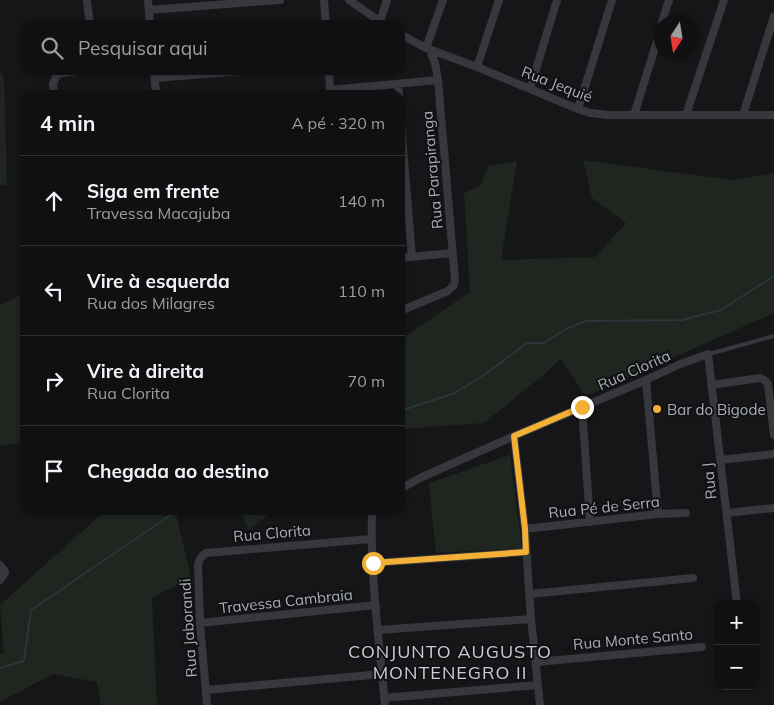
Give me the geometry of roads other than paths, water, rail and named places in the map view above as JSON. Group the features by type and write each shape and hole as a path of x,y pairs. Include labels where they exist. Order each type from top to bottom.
{"street":[{"path":"87,0 89,20"},
{"path":"148,0 150,20"},
{"path":"149,10 280,0"},
{"path":"324,0 326,20"},
{"path":"349,0 376,20"},
{"path":"383,20 388,0"},
{"path":"428,49 443,0"},
{"path":"477,67 499,0"},
{"path":"530,89 557,0"},
{"path":"578,109 612,0"},
{"path":"665,15 669,0"},
{"path":"686,115 724,0"},
{"path":"743,115 774,16"},
{"name":"Rua Jequié","path":"405,37 428,49 590,113 609,115 774,115"},
{"name":"Rua Parapiranga","path":"405,309 448,291 452,288 455,280 438,80 435,63 428,49"},
{"path":"634,115 654,50"},
{"path":"54,90 53,84 57,75"},
{"path":"154,75 156,90"},
{"path":"328,75 330,90"},
{"path":"353,90 438,80"},
{"path":"398,84 399,90"},
{"path":"405,172 412,257"},
{"path":"405,258 452,253"},
{"name":"Rua Clorita","path":"405,486 514,436 678,365 708,354"},
{"name":"Rua J","path":"708,354 738,600"},
{"path":"711,385 760,378 764,380 768,384 772,400 774,435"},
{"path":"646,380 658,514"},
{"path":"582,407 590,522"},
{"path":"514,436 525,529 531,619 540,705"},
{"path":"721,460 774,454"},
{"path":"727,513 774,508"},
{"name":"Rua Pé de Serra","path":"525,529 658,514 686,513"},
{"path":"372,515 371,539 385,701 538,685"},
{"name":"Rua Clorita","path":"206,552 371,539"},
{"name":"Rua Jaborandi","path":"206,552 198,561 198,565 200,623 208,705"},
{"path":"373,563 526,552"},
{"path":"0,565 5,573 0,580"},
{"path":"530,594 694,578"},
{"name":"Travessa Cambraia","path":"200,623 376,605"},
{"path":"378,630 531,619"},
{"name":"Rua Monte Santo","path":"536,662 702,647"},
{"path":"206,690 382,674"}],"lane":[{"name":"Rua Clorita","path":"708,354 774,336"}],"waterway":[{"path":"405,409 455,393 487,373 527,343 544,343 566,329 586,321 682,320 721,310 774,276"},
{"path":"0,668 24,661 31,610 171,515"}],"place":[{"name":"Bar do Bigode","path":"657,409"}],"district":[{"name":"CONJUNTO AUGUSTO MONTENEGRO II","path":"450,661"}]}
